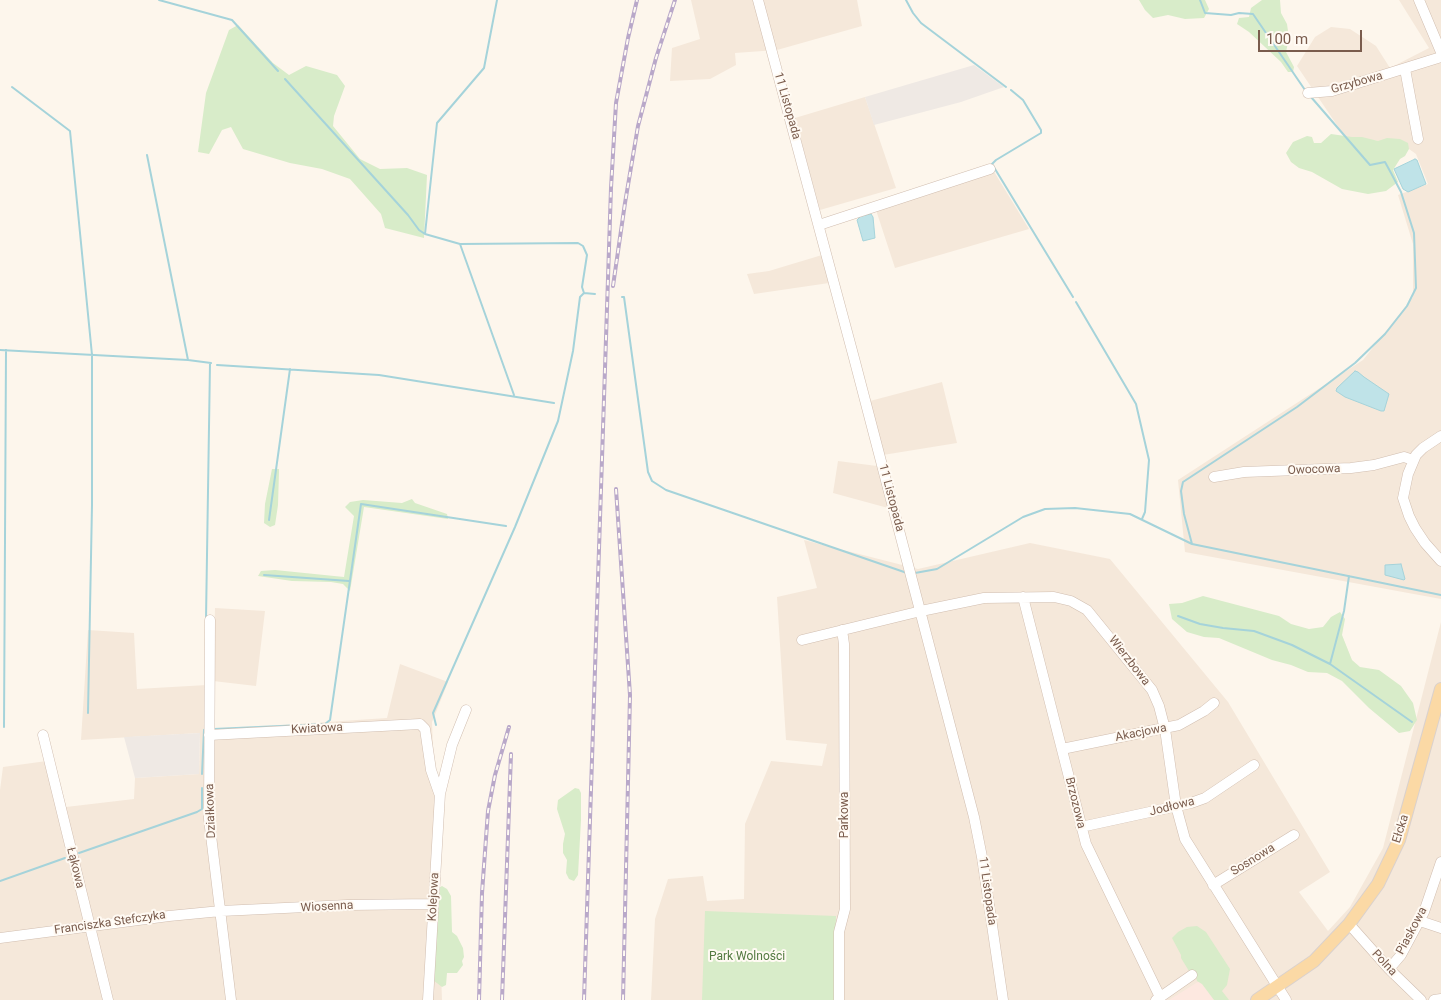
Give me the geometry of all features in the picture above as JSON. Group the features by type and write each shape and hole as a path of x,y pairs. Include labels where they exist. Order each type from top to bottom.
{"main road":[{"name":"Ełcka","path":"1247,1000 1314,961 1349,924 1378,884 1399,840 1441,689"},
{"name":"Ełcka","path":"1257,1000 1275,985"}],"street":[{"name":"11 Listopada","path":"758,0 974,817 982,857 1003,1000"},
{"path":"1419,0 1441,52"},
{"name":"Grzybowa","path":"1308,92 1332,91 1441,57"},
{"path":"1405,69 1418,139"},
{"path":"819,225 990,169"},
{"path":"1441,436 1423,448 1413,460 1403,498 1415,528 1441,561"},
{"name":"Owocowa","path":"1214,478 1244,472 1351,468 1374,465 1404,457 1413,460"},
{"name":"Wierzbowa","path":"802,640 972,600 1023,597 1064,599 1076,603 1087,610 1152,690 1159,706 1165,729 1176,806 1180,826 1188,846 1286,1000"},
{"name":"Brzozowa","path":"1023,597 1081,828 1090,855 1158,999"},
{"name":"Działkowa","path":"210,620 209,819 231,1000"},
{"name":"Parkowa","path":"839,1000 839,932 845,909 844,644 842,630"},
{"name":"Akacjowa","path":"1062,749 1165,729 1190,720 1214,703"},
{"name":"Kolejowa","path":"428,1000 440,794 452,746 466,710"},
{"name":"Kwiatowa","path":"210,735 420,724 423,726"},
{"name":"Kolejowa","path":"423,726 431,770 440,794"},
{"name":"Łąkowa","path":"43,735 108,1000"},
{"name":"Jodłowa","path":"1081,828 1205,798 1254,765"},
{"name":"Sosnowa","path":"1212,886 1294,835"},
{"name":"Piaskowa","path":"1389,969 1401,955 1420,920 1441,862"},
{"name":"Wiosenna","path":"221,911 348,905 434,904"},
{"name":"Franciszka Stefczyka","path":"0,938 221,911"},
{"path":"1420,920 1441,928"},
{"name":"Polna","path":"1349,924 1389,969 1421,1000"},
{"path":"1158,999 1192,976"},
{"path":"1434,1000 1441,999"}],"shaded area":[{"path":"691,0 857,0 862,26 777,50 735,53 736,65 710,79 670,81 672,48 700,39"},
{"path":"1399,0 1441,0 1441,599 1185,552 1178,480 1363,360 1413,297 1413,244 1398,195 1428,184 1416,154 1402,144 1345,137 1297,66 1315,37 1331,27 1350,29 1376,46 1390,68 1429,48"},
{"path":"974,65 1004,87 961,102 874,125 865,97"},
{"path":"865,97 896,188 820,210 795,118"},
{"path":"993,170 1029,229 895,268 876,210"},
{"path":"822,255 829,283 754,294 747,274 769,271"},
{"path":"942,382 957,443 883,455 870,401"},
{"path":"838,461 877,466 888,508 833,493"},
{"path":"804,540 918,569 1030,543 1110,559 1228,702 1330,872 1299,892 1328,931 1350,907 1383,848 1441,622 1441,1000 651,1000 655,919 668,879 703,876 707,901 744,899 745,824 771,761 822,766 827,744 786,740 777,597 817,588"},
{"path":"215,608 265,611 256,686 213,681"},
{"path":"88,630 134,633 137,689 207,685 207,730 387,718 400,664 448,682 432,722 442,1000 0,1000 0,790 3,767 54,760 66,807 134,799 135,778 199,774 200,733 81,740"},
{"path":"200,733 199,774 135,778 124,737"},
{"path":"1201,980 1220,1000 1169,1000"}],"green space":[{"path":"1139,0 1205,0 1209,9 1204,18 1185,19 1168,15 1153,18"},
{"path":"1262,0 1280,0 1281,13 1287,24 1289,38 1286,52 1294,67 1293,72 1288,72 1281,62 1249,32 1237,24 1239,18 1249,17 1251,8"},
{"path":"238,25 273,63 289,75 306,66 337,75 345,86 334,116 333,126 360,159 380,169 407,168 427,175 424,238 385,228 381,214 350,179 322,169 290,163 243,149 231,127 222,130 209,154 198,152 206,93 229,30"},
{"path":"1331,134 1362,137 1378,141 1387,138 1400,139 1408,143 1409,149 1393,170 1398,182 1386,191 1368,194 1342,189 1312,172 1299,168 1291,162 1286,153 1293,142 1307,136 1312,137 1314,143 1321,143"},
{"path":"272,469 279,469 278,505 275,525 270,527 264,523 265,504"},
{"path":"412,499 415,503 447,514 448,519 364,507 350,591 343,584 331,582 292,581 258,576 261,571 275,570 344,577 354,516 345,507 350,502 363,500 402,503"},
{"path":"1203,596 1279,616 1291,624 1309,629 1323,627 1331,617 1340,612 1345,619 1342,635 1352,660 1360,667 1379,670 1401,686 1413,703 1417,720 1410,731 1399,733 1369,708 1342,681 1327,673 1308,672 1272,660 1219,638 1204,637 1187,632 1172,619 1169,604 1182,603"},
{"path":"575,788 579,789 581,793 581,820 578,875 574,881 569,879 566,873 567,860 563,853 565,834 557,809 558,800"},
{"path":"442,886 447,889 451,896 452,932 457,936 463,948 464,957 463,965 457,973 447,973 446,985 442,987 433,980 437,889"},
{"name":"Park Wolności","path":"705,911 836,916 834,1000 702,1000"},
{"path":"1197,926 1206,932 1230,969 1227,985 1222,991 1229,1000 1214,1000 1202,984 1197,981 1195,974 1189,971 1172,938 1187,927"}],"water":[{"path":"1415,159 1426,184 1408,192 1403,189 1394,169"},
{"path":"871,214 875,238 863,241 857,220 861,216"},
{"path":"1355,371 1389,394 1384,411 1345,397 1336,391"},
{"path":"1401,564 1404,580 1385,575 1385,565"}],"waterway":[{"path":"159,0 232,20 278,71"},
{"path":"425,234 437,123 484,68 497,0"},
{"path":"906,0 921,23 1006,87"},
{"path":"1200,0 1205,13 1253,14 1305,90"},
{"path":"285,79 408,215 419,230 425,234 460,244 578,243 583,246 587,255 582,287 584,293 580,297 573,351 558,421 515,527 433,713 436,725"},
{"path":"12,87 70,131 92,355 92,505 88,713"},
{"path":"1011,90 1023,100 1041,133 992,164 1073,297"},
{"path":"1192,544 1184,514 1181,491 1183,482 1297,407 1355,363 1385,334 1407,306 1416,288 1414,233 1401,192 1385,162 1370,165 1311,97"},
{"path":"147,155 188,360"},
{"path":"460,244 514,395"},
{"path":"584,293 595,294"},
{"path":"622,297 624,297 648,472 652,481 666,490 907,573"},
{"path":"1076,302 1136,404 1149,460 1145,512 1142,519"},
{"path":"0,350 188,360 211,363"},
{"path":"4,727 6,350"},
{"path":"206,619 210,363"},
{"path":"217,365 379,375 554,403"},
{"path":"269,520 290,369"},
{"path":"214,729 325,724 330,720 361,504 506,526"},
{"path":"915,573 937,569 1023,517 1045,509 1075,508 1130,514 1192,544 1441,595"},
{"path":"264,575 349,581"},
{"path":"1330,664 1344,611 1349,576"},
{"path":"1178,616 1200,624 1254,631 1292,645 1330,664 1412,722"},
{"path":"202,774 204,730 206,729"},
{"path":"79,853 197,812 202,809 202,788"},
{"path":"0,881 65,858"}],"railway":[{"path":"584,1000 611,188 616,103 637,0"},
{"path":"613,286 638,126 656,58 675,0"},
{"path":"616,489 630,695 623,1000"},
{"path":"479,1000 482,893 488,811 495,775 509,727"},
{"path":"502,1000 511,754"}]}
